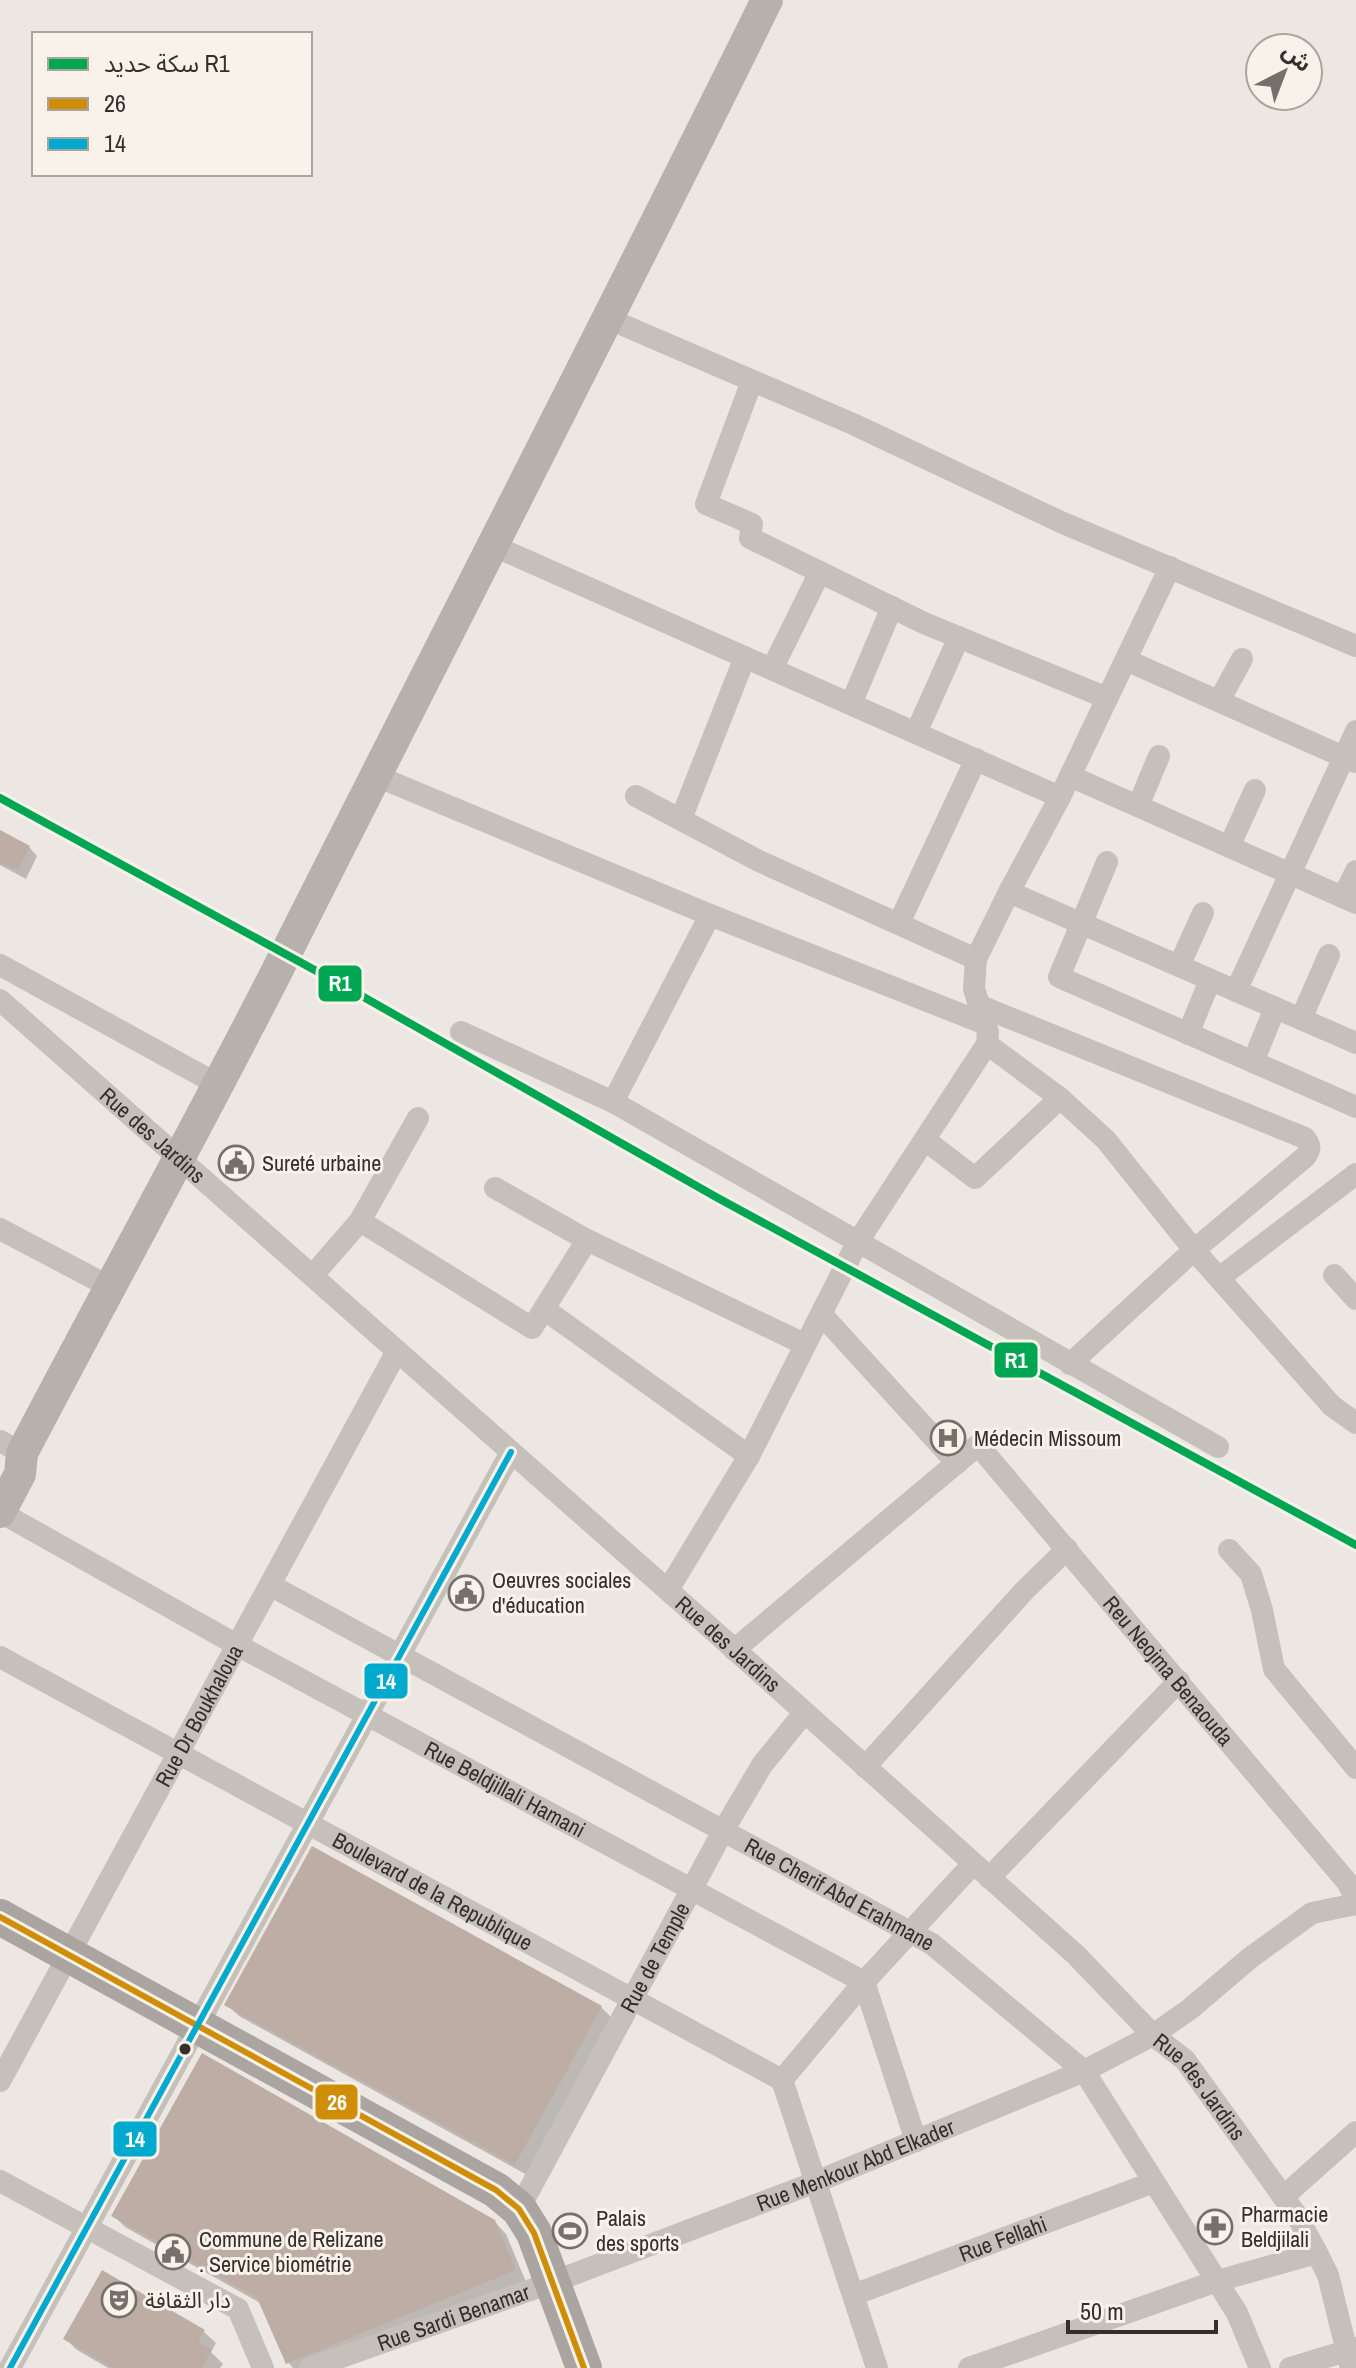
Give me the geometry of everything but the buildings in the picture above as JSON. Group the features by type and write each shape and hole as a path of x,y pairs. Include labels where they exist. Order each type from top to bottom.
{"main road":[{"path":"0,1917 496,2190 519,2209 534,2233 584,2368"}],"street":[{"path":"0,1512 20,1474 7,1454 110,1287 279,967 374,775 609,319 767,0"},
{"path":"609,319 853,424 1063,523 1356,646"},
{"path":"752,381 706,504 752,524 750,538 892,607 1107,698"},
{"path":"494,546 1060,797"},
{"path":"1170,567 1060,797 976,959 974,989 983,1024 1106,1140 1194,1250 1332,1406 1353,1414"},
{"path":"772,669 820,572"},
{"path":"851,704 892,607"},
{"path":"916,733 959,637"},
{"path":"681,819 745,657"},
{"path":"1219,701 1242,659"},
{"path":"1126,660 1350,760"},
{"path":"1236,991 1289,873 1350,760 1356,731"},
{"path":"1138,806 1159,756"},
{"path":"899,923 976,759"},
{"path":"374,775 710,915 983,1024 1305,1138 1310,1144 1305,1157 1194,1250 1070,1364"},
{"path":"1070,776 1350,900 1356,871"},
{"path":"1229,847 1255,790"},
{"path":"636,796 759,861 976,959"},
{"path":"1107,862 1059,977 1356,1107"},
{"path":"1009,892 1356,1043"},
{"path":"1179,966 1203,913"},
{"path":"613,1102 710,915"},
{"path":"1301,1019 1329,955"},
{"path":"0,965 217,1084"},
{"path":"1188,1034 1210,980"},
{"name":"Rue des Jardins","path":"0,1000 668,1590 1076,1955 1153,2035 1185,2060 1283,2197 1317,2253 1328,2275 1352,2356"},
{"path":"1253,1062 1275,1008"},
{"path":"668,1590 749,1456 857,1243 925,1140 983,1024"},
{"path":"461,1032 613,1102 1218,1447"},
{"path":"925,1140 975,1178 1060,1098"},
{"path":"313,1275 360,1221 418,1118"},
{"path":"1219,1278 1356,1174"},
{"path":"495,1188 587,1240 804,1344"},
{"path":"360,1221 532,1328 587,1240"},
{"path":"0,1229 110,1287"},
{"path":"1334,1275 1356,1299"},
{"path":"544,1309 749,1456"},
{"path":"734,1650 957,1463 822,1315"},
{"name":"Rue Dr Boukhaloua","path":"0,2081 397,1351"},
{"name":"Reu Neojma Benaouda","path":"957,1463 978,1445 1354,1890"},
{"path":"15,2362 511,1452"},
{"name":"Rue Beldjillali Hamani","path":"0,1512 237,1645 864,1982"},
{"path":"865,1767 1024,1591 1067,1549"},
{"path":"1229,1550 1251,1574 1274,1669 1356,1768"},
{"name":"Rue Cherif Abd Erahmane","path":"270,1585 932,1944 1084,2071 1237,2313 1260,2368"},
{"name":"Boulevard de la Republique","path":"0,1657 782,2080"},
{"path":"877,2368 782,2080 864,1982 911,1932 981,1871 1179,1681"},
{"name":"Rue de Temple","path":"519,2209 690,1888 762,1765 804,1713"},
{"name":"Rue Menkour Abd Elkader","path":"553,2282 816,2182 1084,2071 1153,2035 1312,1913 1354,1890"},
{"path":"864,1982 916,2141"},
{"path":"1283,2197 1356,2132"},
{"path":"0,2181 238,2309 263,2368"},
{"name":"Rue Fellahi","path":"853,2295 1154,2182"},
{"path":"969,2368 1217,2281 1317,2253"},
{"name":"Rue Sardi Benamar","path":"310,2368 553,2282"},
{"path":"1290,2368 1352,2356"}],"rail line":[{"name":"R1","path":"0,798 353,991 716,1197 1356,1545"}],"transit line":[{"name":"14","path":"10,2368 511,1452"},
{"name":"26","path":"0,1917 496,2190 519,2209 534,2233 584,2368"}],"place":[{"name":"Sureté urbaine","path":"236,1163"},
{"name":"Médecin Missoum","path":"948,1438"},
{"name":"Oeuvres sociales d'éducation","path":"466,1593"},
{"name":"Pharmacie Beldjilali","path":"1215,2227"},
{"name":"Palais des sports","path":"570,2231"},
{"name":"Commune de Relizane . Service biométrie","path":"173,2252"},
{"name":"دار الثقافة","path":"119,2300"}]}
